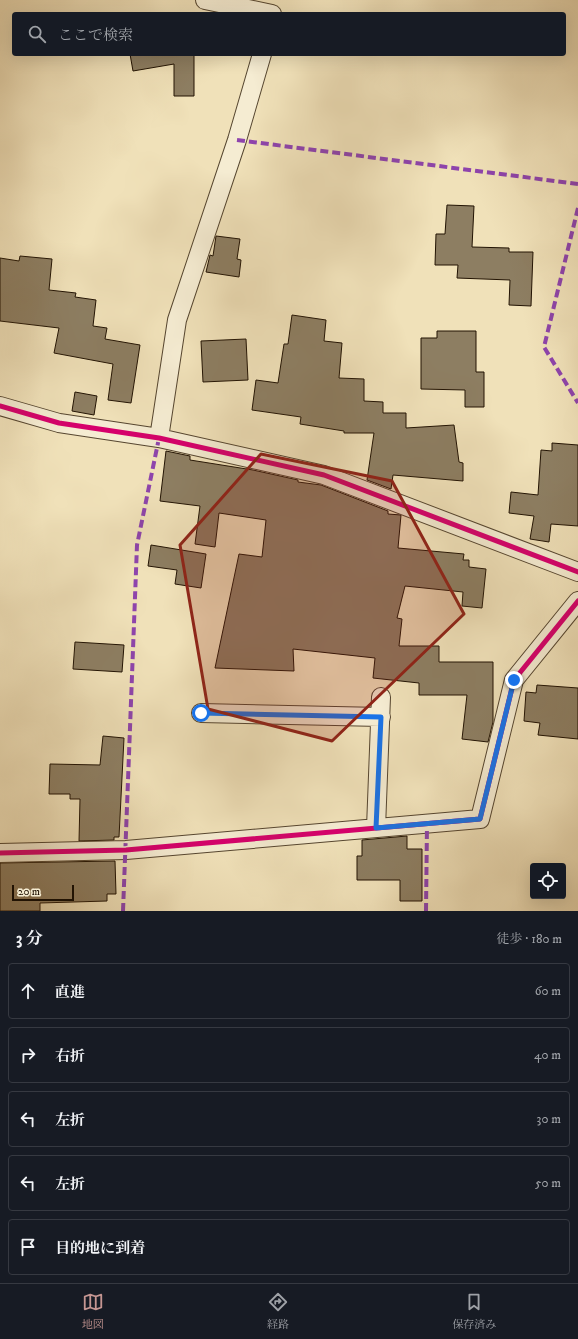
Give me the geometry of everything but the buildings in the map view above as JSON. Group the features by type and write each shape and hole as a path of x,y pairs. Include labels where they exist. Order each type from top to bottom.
{"street":[{"path":"205,0 263,12"},
{"path":"274,12 279,0"},
{"path":"159,438 177,320 237,140 261,56"},
{"path":"0,406 60,423 159,438 324,475 578,572"},
{"path":"0,853 126,850 480,819 514,680 578,601"},
{"path":"376,828 381,696"},
{"path":"201,713 381,717"}],"highlighted area":[{"path":"261,454 392,481 464,614 332,741 208,709 180,545"}],"marked path":[{"path":"237,140 578,184"},
{"path":"578,208 544,347 578,403"},
{"path":"123,911 137,545 159,438"},
{"path":"426,911 427,824"}],"cycle path":[{"path":"0,406 59,423 159,438 324,475 578,572"},
{"path":"0,853 126,850 480,819 514,680 578,601"}],"route":[{"path":"201,713 381,717 376,828 480,819 514,680"}]}
